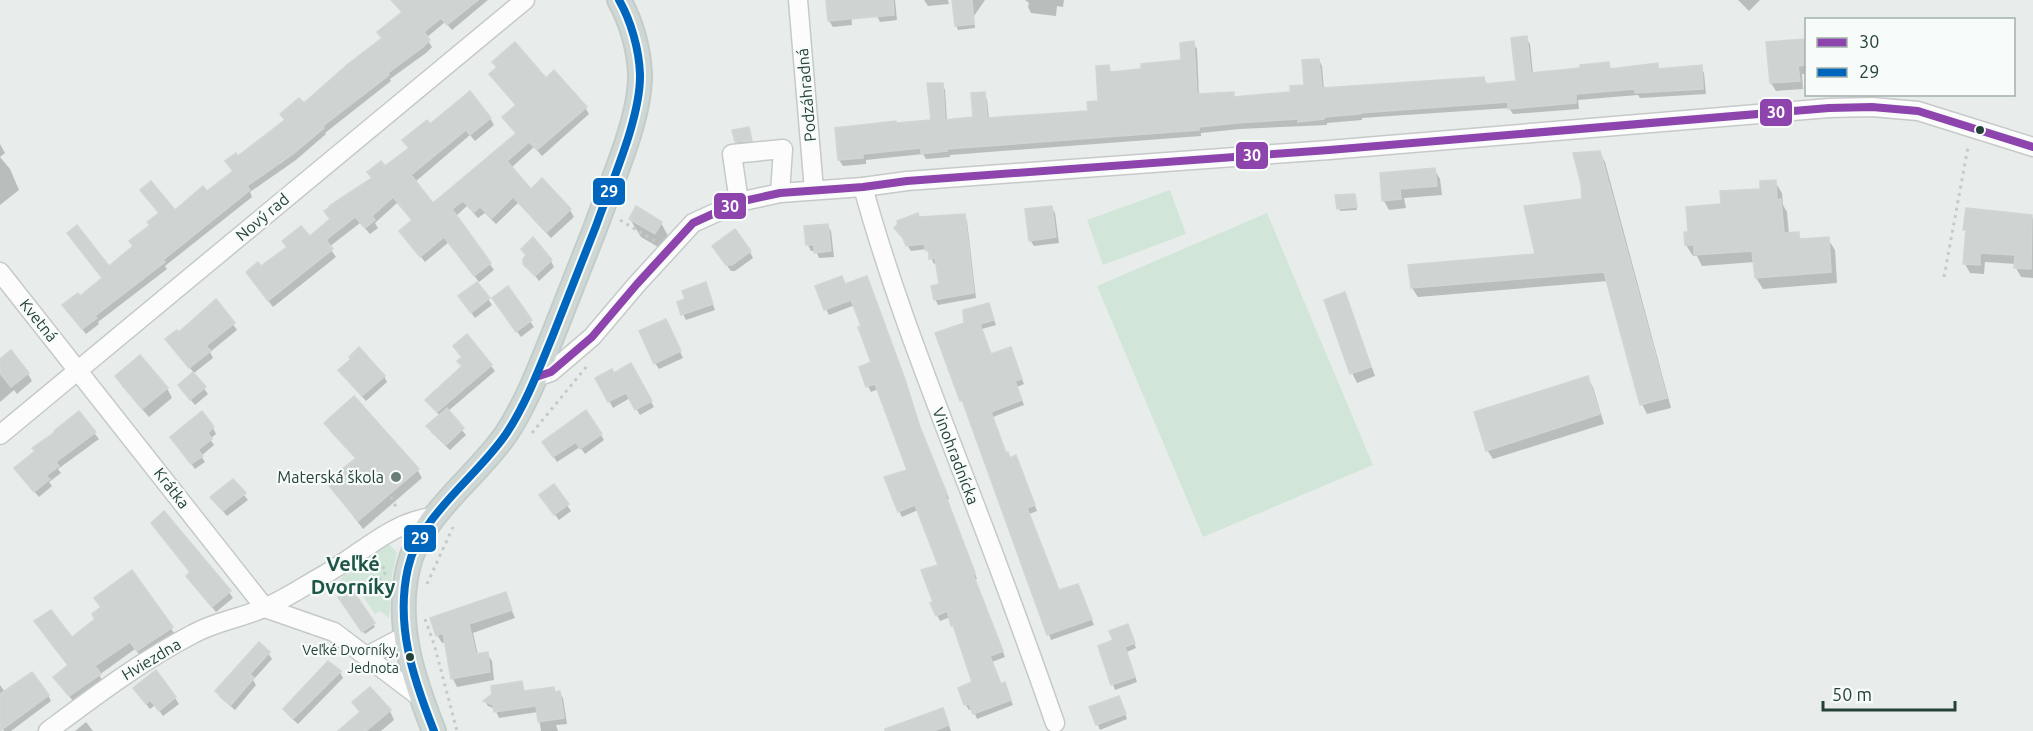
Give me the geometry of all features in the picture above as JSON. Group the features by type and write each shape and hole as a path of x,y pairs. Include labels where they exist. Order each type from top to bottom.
{"main road":[{"path":"434,731 421,698 402,619 408,567 416,544 444,521 506,433 536,377 620,160 636,108 640,74 635,43 626,11 619,0"}],"street":[{"name":"Nový rad","path":"0,435 525,0"},
{"name":"Podzáhradná","path":"798,0 814,190"},
{"path":"536,377 551,372 592,337 693,223 739,202 780,193 1799,110 1872,107 1900,108 1962,124 2033,147"},
{"path":"739,202 732,154 783,149 780,193"},
{"name":"Vinohradnícka","path":"863,187 877,238 927,378 1020,622 1055,723"},
{"name":"Kvetná","path":"0,272 78,369"},
{"name":"Krátka","path":"78,369 265,608"},
{"name":"Hviezdna","path":"48,731 128,671 194,633 265,608 334,569 405,524 420,518 444,521"},
{"path":"265,608 334,632 421,698"},
{"path":"367,656 405,636"}],"path":[{"path":"1944,277 1968,147"},
{"path":"528,437 589,364"},
{"path":"424,590 444,521"},
{"path":"377,565 384,569 385,573 379,579 372,575 373,567 377,565"},
{"path":"425,618 457,731"}],"green space":[{"path":"1170,190 1186,234 1103,265 1087,220"},
{"path":"1267,213 1373,465 1203,537 1097,286"},
{"path":"389,544 397,553 392,575 389,618 380,611 375,614 355,585 336,595 342,578 348,571"}],"building":[{"path":"391,0 478,0 447,25 441,18 424,32 430,40 423,47 323,126 324,128 293,154 247,186 250,190 82,329 62,305 78,293 80,296 102,278 67,233 77,225 109,266 133,246 129,241 150,225 147,222 159,213 140,190 151,181 175,210 203,186 207,191 233,171 225,161 236,153 238,156 285,120 280,114 299,98 304,103 382,38 377,32 402,12"},
{"path":"826,0 893,0 894,15 828,21"},
{"path":"952,0 972,0 974,24 955,26"},
{"path":"1527,36 1531,73 1580,68 1580,65 1609,62 1610,69 1658,63 1658,69 1702,65 1703,89 1635,93 1635,89 1576,94 1576,103 1508,109 1508,102 1359,113 1298,122 1298,119 1236,123 1199,127 1199,130 947,149 947,151 921,154 921,148 863,154 863,158 838,160 835,128 896,121 896,123 931,120 927,83 943,83 945,120 973,117 971,93 985,92 987,118 1088,111 1087,102 1098,101 1096,66 1109,65 1110,72 1141,69 1141,64 1181,60 1180,43 1194,41 1197,94 1234,92 1234,97 1290,92 1290,86 1304,85 1302,60 1319,59 1322,88 1484,77 1485,84 1516,81 1511,38"},
{"path":"1805,39 1805,65 1798,66 1800,81 1770,83 1766,42"},
{"path":"515,42 546,78 554,70 587,107 537,150 529,142 507,161 531,189 542,178 571,209 547,232 513,197 492,218 480,207 474,212 463,201 452,209 491,263 474,276 444,237 420,257 399,231 412,220 393,197 372,216 375,220 365,228 355,217 326,240 333,249 268,301 246,272 258,262 261,266 287,247 282,241 301,226 310,236 330,219 324,211 329,206 372,178 367,172 381,161 385,166 409,148 402,140 427,120 430,124 470,91 491,118 470,135 466,130 411,175 433,203 516,133 502,117 516,105 489,74 497,67 492,62"},
{"path":"749,127 752,141 735,142 732,130"},
{"path":"1600,151 1667,398 1640,405 1604,272 1411,288 1408,265 1535,254 1524,206 1582,199 1581,184 1573,153"},
{"path":"1435,168 1437,186 1400,189 1401,199 1382,201 1380,173"},
{"path":"1776,180 1777,200 1781,199 1784,233 1799,232 1799,239 1829,237 1831,272 1755,278 1752,251 1694,255 1694,245 1685,245 1684,232 1688,232 1686,207 1721,204 1720,191 1760,189 1760,181"},
{"path":"1355,194 1357,207 1337,209 1335,195"},
{"path":"636,206 662,222 655,234 629,219"},
{"path":"1052,206 1056,237 1029,241 1025,209"},
{"path":"1966,208 2032,215 2031,269 2014,268 2015,255 1980,253 1980,265 1963,264 1966,230 1963,230"},
{"path":"918,213 919,217 965,214 974,293 934,300 931,286 939,284 935,258 929,259 929,250 926,251 924,244 906,246 903,238 894,228 898,224 897,221"},
{"path":"828,224 831,251 814,253 814,245 806,245 804,226"},
{"path":"735,229 751,251 732,265 726,265 712,246"},
{"path":"533,237 552,260 535,276 523,264 526,255 521,249"},
{"path":"842,276 845,284 867,276 920,427 947,494 945,494 975,573 973,574 1003,651 990,656 1001,684 1005,682 1011,700 973,714 969,704 964,705 958,688 972,682 953,625 951,626 947,611 936,616 921,570 938,565 915,505 898,512 884,477 907,470 875,384 866,387 859,367 871,362 858,327 861,326 851,300 824,310 815,286"},
{"path":"477,282 490,298 471,313 458,296"},
{"path":"706,282 713,304 681,315 677,302 685,299 682,291"},
{"path":"508,286 532,320 516,332 492,298"},
{"path":"1345,292 1371,367 1350,374 1324,300"},
{"path":"216,299 235,323 206,346 211,351 189,368 165,339 177,330 179,332"},
{"path":"989,303 994,320 980,324 991,354 1011,347 1022,379 1015,381 1022,400 991,412 1006,453 1008,452 1010,458 1016,455 1035,505 1027,508 1059,590 1078,584 1092,619 1047,635 962,400 960,401 935,333 964,323 963,310"},
{"path":"666,319 681,351 654,364 639,331"},
{"path":"467,334 492,365 437,412 425,400 462,366 457,361 462,357 453,346"},
{"path":"359,347 385,376 362,396 338,370 351,359 349,357"},
{"path":"11,350 29,373 11,387 0,373 0,359"},
{"path":"140,355 168,388 142,409 115,376"},
{"path":"631,363 652,401 635,410 626,393 608,402 595,378 612,369 614,373"},
{"path":"193,372 206,387 190,400 178,385"},
{"path":"1588,376 1600,414 1486,451 1474,412"},
{"path":"354,396 419,469 358,521 326,482 356,458 324,423"},
{"path":"447,408 464,428 446,445 426,426"},
{"path":"586,410 602,434 580,449 576,442 553,457 542,442"},
{"path":"79,411 96,432 56,462 59,466 46,476 50,479 34,492 14,468 35,451 32,448"},
{"path":"202,411 214,427 208,433 212,439 198,450 203,456 191,464 170,437"},
{"path":"233,479 246,493 223,511 210,497"},
{"path":"554,484 569,504 554,515 539,495"},
{"path":"164,511 231,591 212,607 186,576 190,572 151,523"},
{"path":"132,570 173,627 137,651 130,642 95,666 101,674 69,696 53,677 68,665 34,621 51,610 72,637 95,619 92,614 101,607 94,598"},
{"path":"351,588 375,623 362,632 338,597"},
{"path":"506,592 512,610 469,624 476,654 488,652 490,672 451,679 443,633 436,636 430,618"},
{"path":"1128,624 1135,643 1125,647 1135,677 1111,685 1098,646 1113,640 1109,631"},
{"path":"259,642 270,652 250,674 254,678 231,705 215,691"},
{"path":"328,661 341,671 293,719 283,709"},
{"path":"156,670 176,697 159,711 150,700 146,704 133,688"},
{"path":"32,672 49,695 0,731 0,694"},
{"path":"522,681 524,691 554,687 555,692 560,691 564,718 538,722 536,706 494,712 493,705 483,701 492,694 491,686"},
{"path":"370,687 391,710 366,731 338,731 360,712 352,702"},
{"path":"1119,696 1126,714 1096,725 1089,707"},
{"path":"943,708 949,725 934,731 885,731 885,729"}],"transit line":[{"name":"29","path":"434,731 419,691 408,651 404,610 408,568 414,549 436,514 494,450 520,411 553,335 617,171 636,110 640,74 634,36 619,0"},
{"name":"30","path":"536,377 551,372 592,337 693,223 739,202 780,193 1829,108 1872,107 1918,111 2033,147"}],"place":[{"name":"Materská škola","path":"396,477"},
{"name":"Veľké Dvorníky, Jednota","path":"410,657"}],"district":[{"name":"Veľké Dvorníky","path":"353,576"}]}
